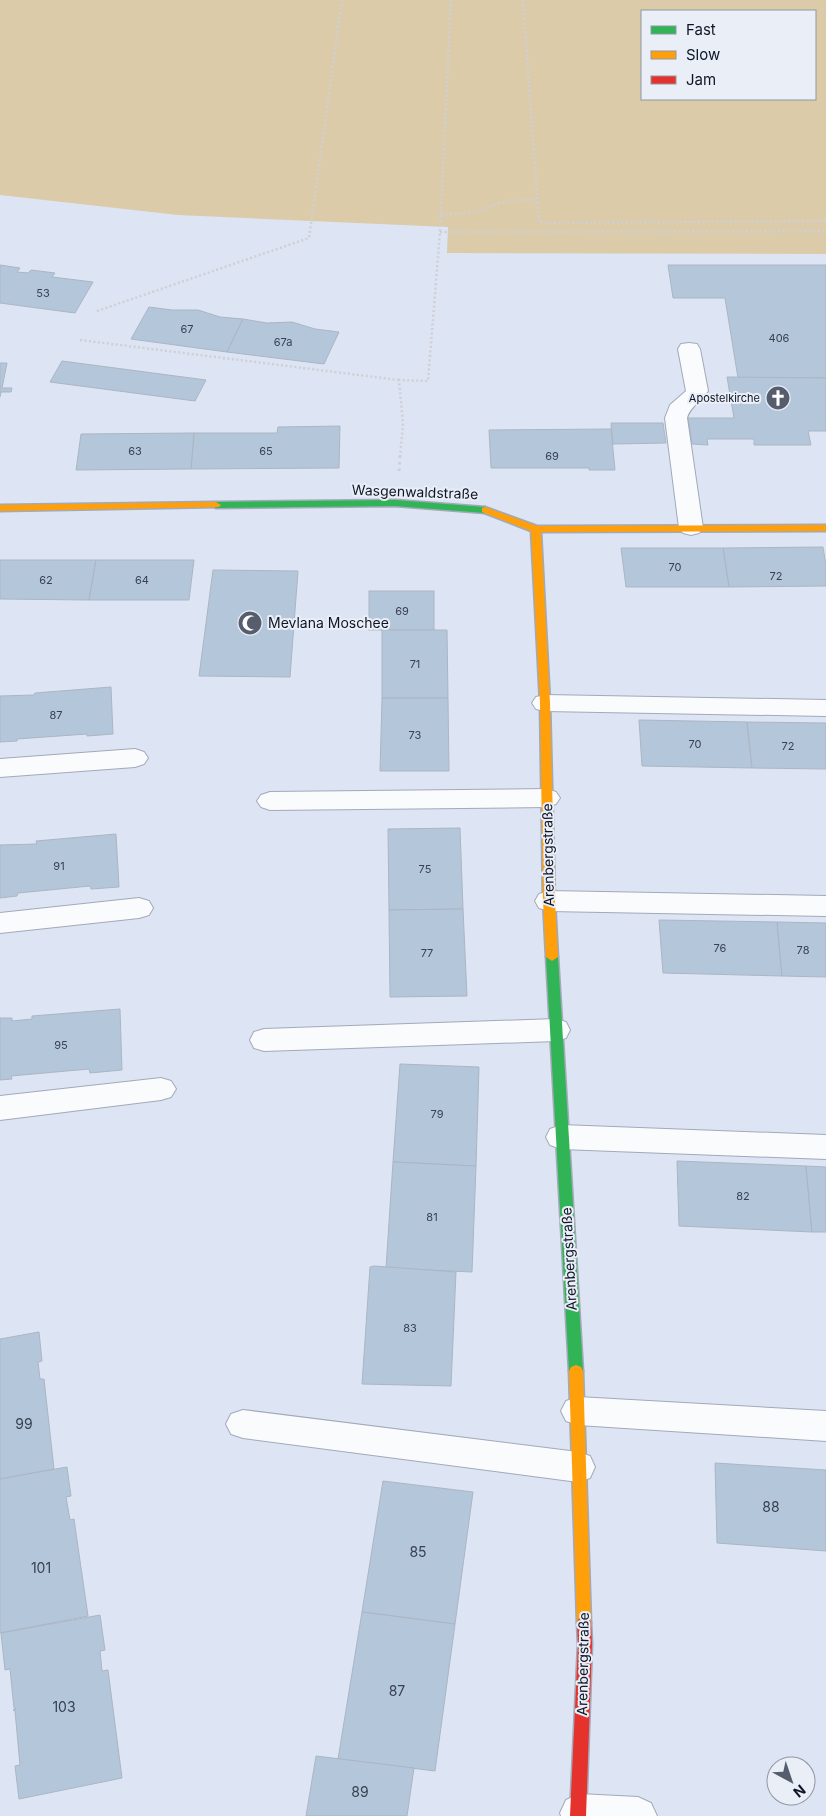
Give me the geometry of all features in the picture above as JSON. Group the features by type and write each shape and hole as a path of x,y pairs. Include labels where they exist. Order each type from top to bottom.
{"street":[{"name":"Wasgenwaldstraße","path":"0,508 395,504 482,509 536,529 826,528"},
{"name":"Arenbergstraße","path":"536,529 545,702 549,901 578,1411 578,1468 585,1644 578,1814"}],"lane":[{"path":"689,349 697,391 678,410 676,418 692,528"},
{"path":"545,702 826,708"},
{"path":"0,768 135,758"},
{"path":"270,801 547,798"},
{"path":"549,901 826,906"},
{"path":"0,923 139,908"},
{"path":"264,1040 556,1030"},
{"path":"0,1108 161,1089"},
{"path":"561,1137 826,1147"},
{"path":"578,1411 826,1426"},
{"path":"243,1424 578,1468"},
{"path":"578,1814 638,1816"}],"path":[{"path":"97,311 309,238 342,0"},
{"path":"80,340 399,380 428,381 440,232 451,0"},
{"path":"523,0 539,222 826,221"},
{"path":"441,215 474,212 506,201 537,199"},
{"path":"440,232 826,231"},
{"path":"395,504 403,424 399,380"}],"shaded area":[{"path":"0,0 826,0 826,254 447,253 448,227 178,215 0,195"}],"building":[{"path":"0,265 20,268 17,272 28,273 31,270 55,273 52,277 93,282 75,313 0,303"},
{"path":"668,265 826,265 826,378 738,378 725,298 673,298"},
{"path":"149,307 172,310 198,310 220,317 243,319 227,352 131,339"},
{"path":"243,319 267,323 292,322 315,329 339,332 324,364 227,352"},
{"path":"62,361 206,380 195,401 50,382"},
{"path":"0,363 7,363 2,388 12,388 11,392 1,392 0,397"},
{"name":"Apostelkirche","path":"727,377 826,378 826,431 808,431 811,445 754,445 754,439 707,439 708,445 692,444 688,418 734,418"},
{"path":"611,423 663,423 666,443 613,444"},
{"path":"340,426 339,468 191,469 194,433 277,433 278,427"},
{"path":"611,429 615,470 589,470 589,468 491,468 489,430"},
{"path":"194,433 191,469 76,470 81,434"},
{"path":"823,547 826,565 826,586 729,587 723,548"},
{"path":"621,548 723,548 729,587 626,587"},
{"path":"0,560 96,560 89,600 0,599"},
{"path":"96,560 194,560 189,600 89,600"},
{"name":"Mevlana Moschee","path":"213,570 298,571 290,677 199,676"},
{"path":"369,591 434,591 434,630 369,630"},
{"path":"382,630 447,630 448,698 382,698"},
{"path":"111,687 113,734 87,736 87,734 0,742 0,696 34,695 35,693"},
{"path":"382,698 448,698 449,771 380,771"},
{"path":"639,720 747,722 752,768 642,766"},
{"path":"747,722 826,723 826,769 752,768"},
{"path":"460,828 463,909 389,910 388,829"},
{"path":"116,834 119,887 91,889 90,886 18,893 17,896 0,898 0,845 37,844 36,841"},
{"path":"463,909 467,996 390,997 389,910"},
{"path":"659,920 777,922 782,976 663,973"},
{"path":"777,922 826,923 826,977 782,976"},
{"path":"120,1009 122,1070 90,1073 89,1069 11,1076 12,1079 0,1080 0,1018 12,1018 12,1021 32,1019 32,1016"},
{"path":"400,1064 479,1067 476,1166 393,1162"},
{"path":"677,1161 806,1166 812,1232 679,1226"},
{"path":"393,1162 476,1166 472,1272 386,1268"},
{"path":"806,1166 826,1167 826,1232 812,1232"},
{"path":"370,1267 456,1272 451,1386 362,1384"},
{"path":"39,1332 42,1361 38,1362 40,1379 44,1379 54,1469 0,1479 0,1339"},
{"path":"715,1463 826,1470 826,1551 717,1543"},
{"path":"67,1467 71,1496 66,1497 70,1520 74,1519 88,1616 0,1633 0,1479"},
{"path":"383,1481 473,1492 455,1624 362,1612"},
{"path":"362,1612 455,1624 435,1771 338,1759"},
{"path":"100,1615 105,1650 100,1651 102,1671 108,1670 122,1778 19,1799 15,1766 20,1765 15,1711 13,1710 16,1709 14,1708 10,1669 5,1670 1,1633"},
{"path":"316,1756 414,1768 407,1816 306,1816"}],"traffic: fast":[{"path":"216,505 395,503 485,510"},
{"path":"552,957 576,1371"}],"traffic: slow":[{"path":"0,508 216,505"},
{"path":"485,510 536,529 826,528"},
{"path":"536,529 545,703 552,957"},
{"path":"576,1371 584,1623"}],"traffic: jam":[{"path":"578,1816 585,1644 584,1623"}],"place":[{"name":"Apostelkirche","path":"778,398"},
{"name":"Mevlana Moschee","path":"250,623"}]}
